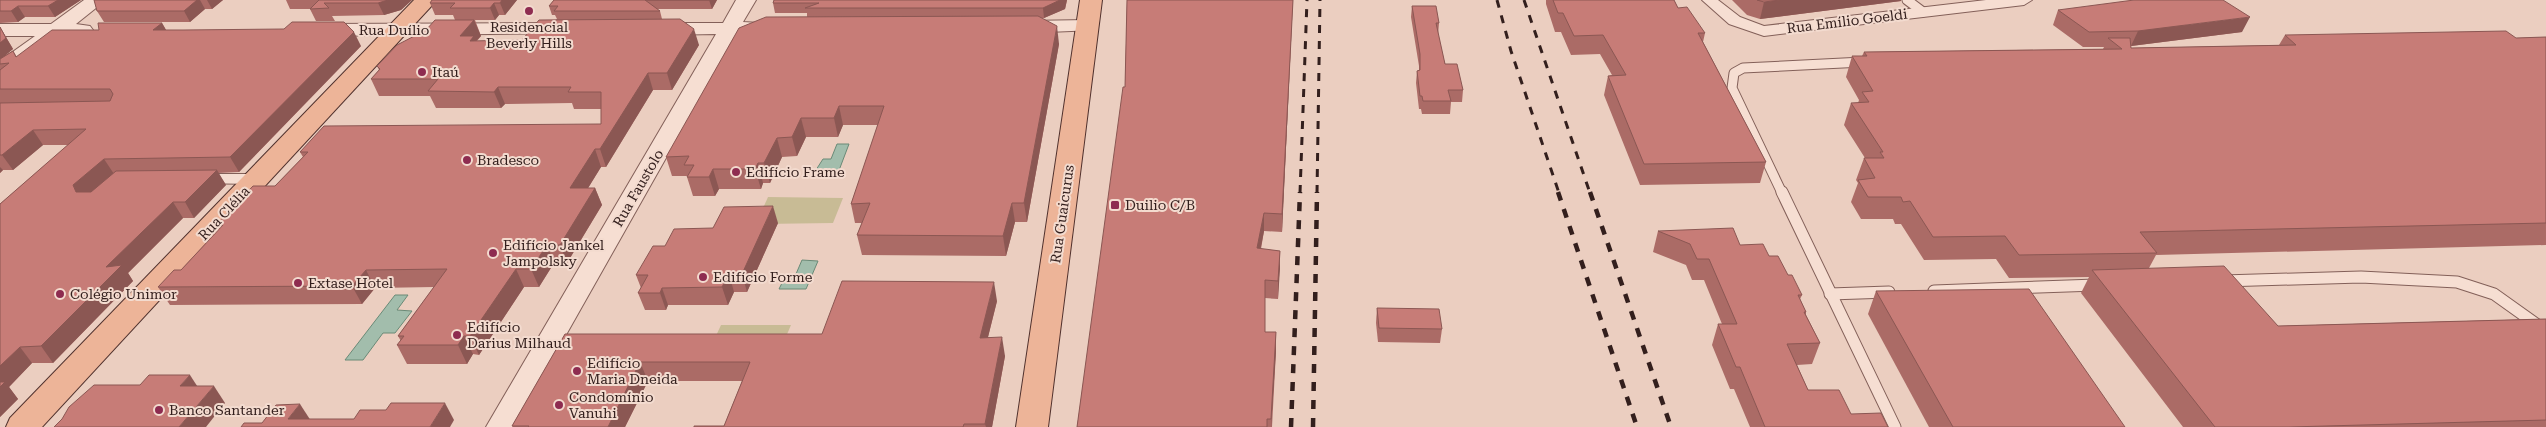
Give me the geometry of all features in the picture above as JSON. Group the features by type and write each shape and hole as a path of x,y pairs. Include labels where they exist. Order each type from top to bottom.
{"main road":[{"name":"Rua Clélia","path":"22,427 426,0"},
{"name":"Rua Guaicurus","path":"1032,427 1091,0"}],"street":[{"path":"0,71 96,0"},
{"name":"Rua Faustolo","path":"500,427 746,0"},
{"name":"Rua Emílio Goeldi","path":"1710,0 1726,17 1739,25 1764,31 2024,0"},
{"path":"1006,27 1088,26"},
{"path":"647,29 791,28"},
{"name":"Rua Duílio","path":"299,30 579,29"},
{"path":"0,30 101,30"},
{"path":"176,179 257,178"}],"lane":[{"path":"1907,0 1923,12"},
{"path":"1870,62 1744,68 1734,73 1732,88 1895,427"},
{"path":"2210,281 2369,276 2463,283 2493,294 2546,332"},
{"path":"1920,291 2110,285"},
{"path":"1830,294 1900,292"}],"shaded area":[{"path":"837,144 849,144 838,173 814,173 823,159 831,159"},
{"path":"768,197 843,198 833,223 756,224"},
{"path":"802,260 818,261 806,289 779,289 786,275 796,274"},
{"path":"395,295 408,295 397,310 412,311 395,333 383,333 363,360 345,360"},
{"path":"721,325 791,325 779,353 708,353"}],"building":[{"path":"0,0 58,0 48,6 18,6 11,11 0,11"},
{"path":"94,0 197,0 184,11 97,11"},
{"path":"319,0 388,0 378,3 324,3 329,8 310,9"},
{"path":"432,0 502,0 500,3 494,3 490,8 450,8 455,3 430,3"},
{"path":"554,0 645,0 660,11 554,11 558,6 549,6"},
{"path":"774,0 1060,0 1043,8 805,8 819,3 773,3"},
{"path":"1127,0 1293,0 1282,214 1264,213 1257,248 1280,251 1278,281 1265,280 1265,332 1276,332 1271,419 1267,419 1267,427 1077,427 1123,87 1125,87"},
{"path":"1553,0 1674,0 1678,8 1687,7 1705,33 1698,33 1766,162 1644,164 1608,76 1626,75 1603,35 1574,36 1563,13 1558,13"},
{"path":"1757,0 1780,0 1764,2"},
{"path":"2134,0 2223,0 2250,17 2138,31 2089,32 2058,10"},
{"path":"1412,6 1436,6 1439,23 1436,23 1445,64 1457,64 1463,90 1448,90 1451,101 1423,101 1422,96 1420,96 1417,71 1420,70 1420,54"},
{"path":"1038,16 1057,26 1024,203 1012,203 1003,236 857,235 870,203 851,204 884,106 839,106 834,118 801,118 792,137 777,138 764,163 758,163 755,169 713,169 709,177 687,177 694,165 684,165 689,156 666,157 739,28 766,17"},
{"path":"680,19 694,29 667,73 648,73 600,149 595,149 570,188 595,188 560,245 547,245 531,269 516,269 470,336 464,336 458,345 397,345 404,336 398,336 447,269 366,270 352,286 158,287 174,270 181,270 223,225 216,225 253,186 275,186 308,152 300,152 324,126 601,124 601,92 568,92 571,87 498,87 494,92 428,91 438,79 371,79 380,69 377,66 397,45 426,30 435,20 474,20 460,36 474,36 470,41 522,40 539,20"},
{"path":"292,22 344,22 354,32 230,157 104,159 73,185 76,192 91,192 116,171 217,170 185,202 173,202 106,267 122,265 41,346 20,347 0,366 0,204 86,129 33,130 0,155 0,103 110,101 113,94 110,89 0,89 0,70 9,63 0,64 0,59 13,51 16,57 52,30 99,30 98,23 162,23 153,30 183,30 284,29"},
{"path":"0,27 6,38 0,43"},
{"path":"2506,31 2516,38 2546,37 2546,223 2140,232 2157,253 2019,255 2005,236 1933,237 1910,201 1903,202 1901,197 1868,197 1858,180 1875,178 1864,158 1884,158 1880,152 1883,152 1851,103 1869,102 1862,92 1873,91 1852,56 1867,56 1864,52 2122,49 2108,38 2130,38 2131,48 2296,45 2285,35"},
{"path":"773,206 742,274 729,274 722,287 662,288 660,293 638,293 648,275 636,275 653,246 665,246 674,229 713,228 724,207"},
{"path":"1733,228 1740,245 1763,244 1769,256 1778,256 1788,275 1792,275 1802,295 1798,295 1806,312 1804,312 1820,343 1787,344 1808,390 1839,390 1851,414 1881,413 1888,427 1765,427 1740,367 1736,367 1718,324 1737,324 1709,259 1697,259 1690,244 1658,231"},
{"path":"2224,266 2278,326 2546,319 2546,420 2289,427 2215,427 2092,270"},
{"path":"842,281 994,282 980,338 1002,337 985,424 964,424 963,427 694,427 724,426 750,362 640,362 608,427 512,426 565,334 822,334"},
{"path":"2029,289 2125,427 1953,427 1876,291"},
{"path":"1377,308 1439,309 1442,329 1379,328"},
{"path":"149,375 190,375 180,386 214,386 179,427 54,427 62,419 69,407 94,385 140,385"},
{"path":"391,403 445,403 430,427 241,427 244,423 262,423 276,405 300,404 288,419 354,419 360,410 386,410"}],"railway":[{"path":"1300,193 1307,0"},
{"path":"1317,193 1320,0"},
{"path":"1497,0 1511,51 1559,193"},
{"path":"1524,0 1590,193"},
{"path":"1291,427 1300,192"},
{"path":"1313,427 1317,192"},
{"path":"1558,192 1637,427"},
{"path":"1590,192 1671,427"}],"place":[{"name":"Residencial Beverly Hills","path":"529,11"},
{"name":"Itaú","path":"422,72"},
{"name":"Bradesco","path":"467,160"},
{"name":"Edifício Frame","path":"736,172"},
{"name":"Duilio C/B","path":"1115,205"},
{"name":"Edifício Jankel Jampolsky","path":"493,253"},
{"name":"Edifício Forme","path":"703,277"},
{"name":"Extase Hotel","path":"298,283"},
{"name":"Colégio Unimor","path":"60,294"},
{"name":"Edifício Darius Milhaud","path":"457,335"},
{"name":"Edifício Maria Dneida","path":"577,371"},
{"name":"Condomínio Vanuhi","path":"559,405"},
{"name":"Banco Santander","path":"159,410"}]}
